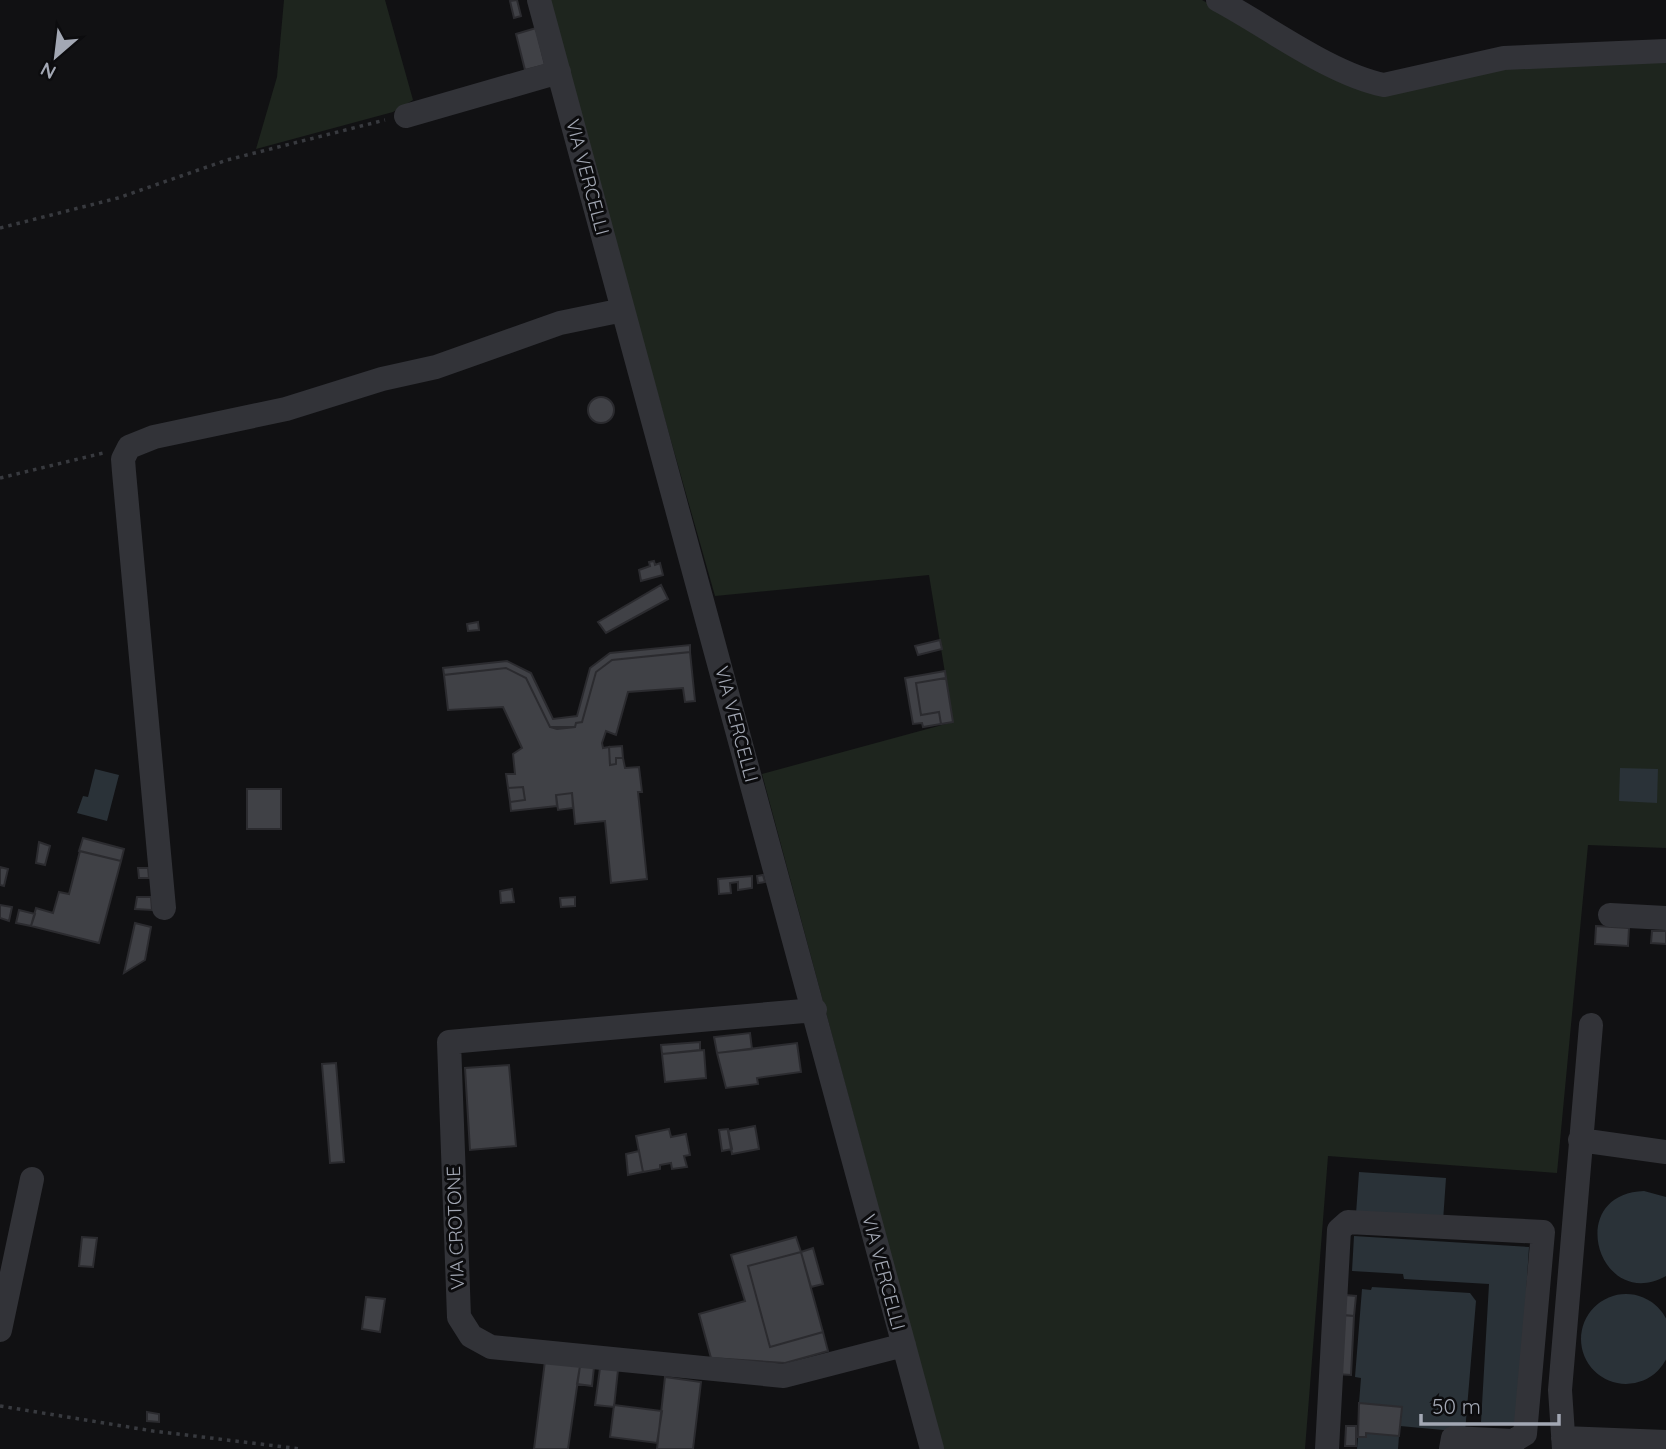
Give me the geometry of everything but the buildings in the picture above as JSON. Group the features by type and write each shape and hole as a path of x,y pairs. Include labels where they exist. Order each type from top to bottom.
{"street":[{"name":"VIA VERCELLI","path":"539,0 932,1449"},
{"path":"1218,0 1340,69 1364,81 1384,85 1504,58 1666,51"},
{"path":"406,116 559,72"},
{"path":"164,908 123,459 129,447 154,437 286,408 382,379 436,367 560,323 623,310"},
{"path":"1610,915 1666,918"},
{"name":"VIA CROTONE","path":"815,1010 449,1042 458,1317 471,1336 491,1347 784,1376 904,1345"},
{"path":"1591,1025 1560,1390 1563,1444 1666,1442"},
{"path":"1580,1140 1666,1152"},
{"path":"0,1330 32,1179"},
{"path":"1326,1449 1339,1230 1348,1222 1543,1232 1525,1434 1512,1445 1452,1438 1451,1449"}],"path":[{"path":"0,228 118,198 239,157 406,116"},
{"path":"0,478 129,447"},
{"path":"0,1406 153,1431 300,1449"}],"shaded area":[{"path":"284,0 385,0 413,100 393,112 256,149 277,77"},
{"path":"546,0 1202,0 1371,93 1495,68 1666,57 1666,848 1588,845 1557,1173 1328,1156 1305,1449 943,1449 762,774 953,722 929,575 715,596"},
{"path":"1620,768 1658,769 1657,803 1619,801"},
{"path":"95,769 119,775 107,821 77,813 83,796 88,797"},
{"path":"1359,1172 1446,1178 1443,1221 1356,1214"},
{"path":"1644,1191 1666,1197 1666,1276 1642,1283 1623,1279 1608,1266 1600,1248 1598,1229 1604,1211 1619,1197"},
{"path":"1354,1236 1529,1247 1518,1424 1481,1422 1489,1284 1404,1279 1403,1274 1352,1271"},
{"path":"1372,1287 1470,1293 1476,1301 1465,1432 1400,1426 1402,1407 1359,1403 1361,1378 1355,1377 1362,1289 1371,1290"},
{"path":"1626,1294 1643,1297 1658,1307 1668,1322 1671,1339 1668,1356 1658,1371 1643,1381 1626,1384 1609,1381 1594,1371 1584,1356 1581,1339 1584,1322 1594,1307 1609,1297"},
{"path":"1366,1433 1399,1436 1398,1449 1357,1449 1358,1437 1365,1437"}]}
